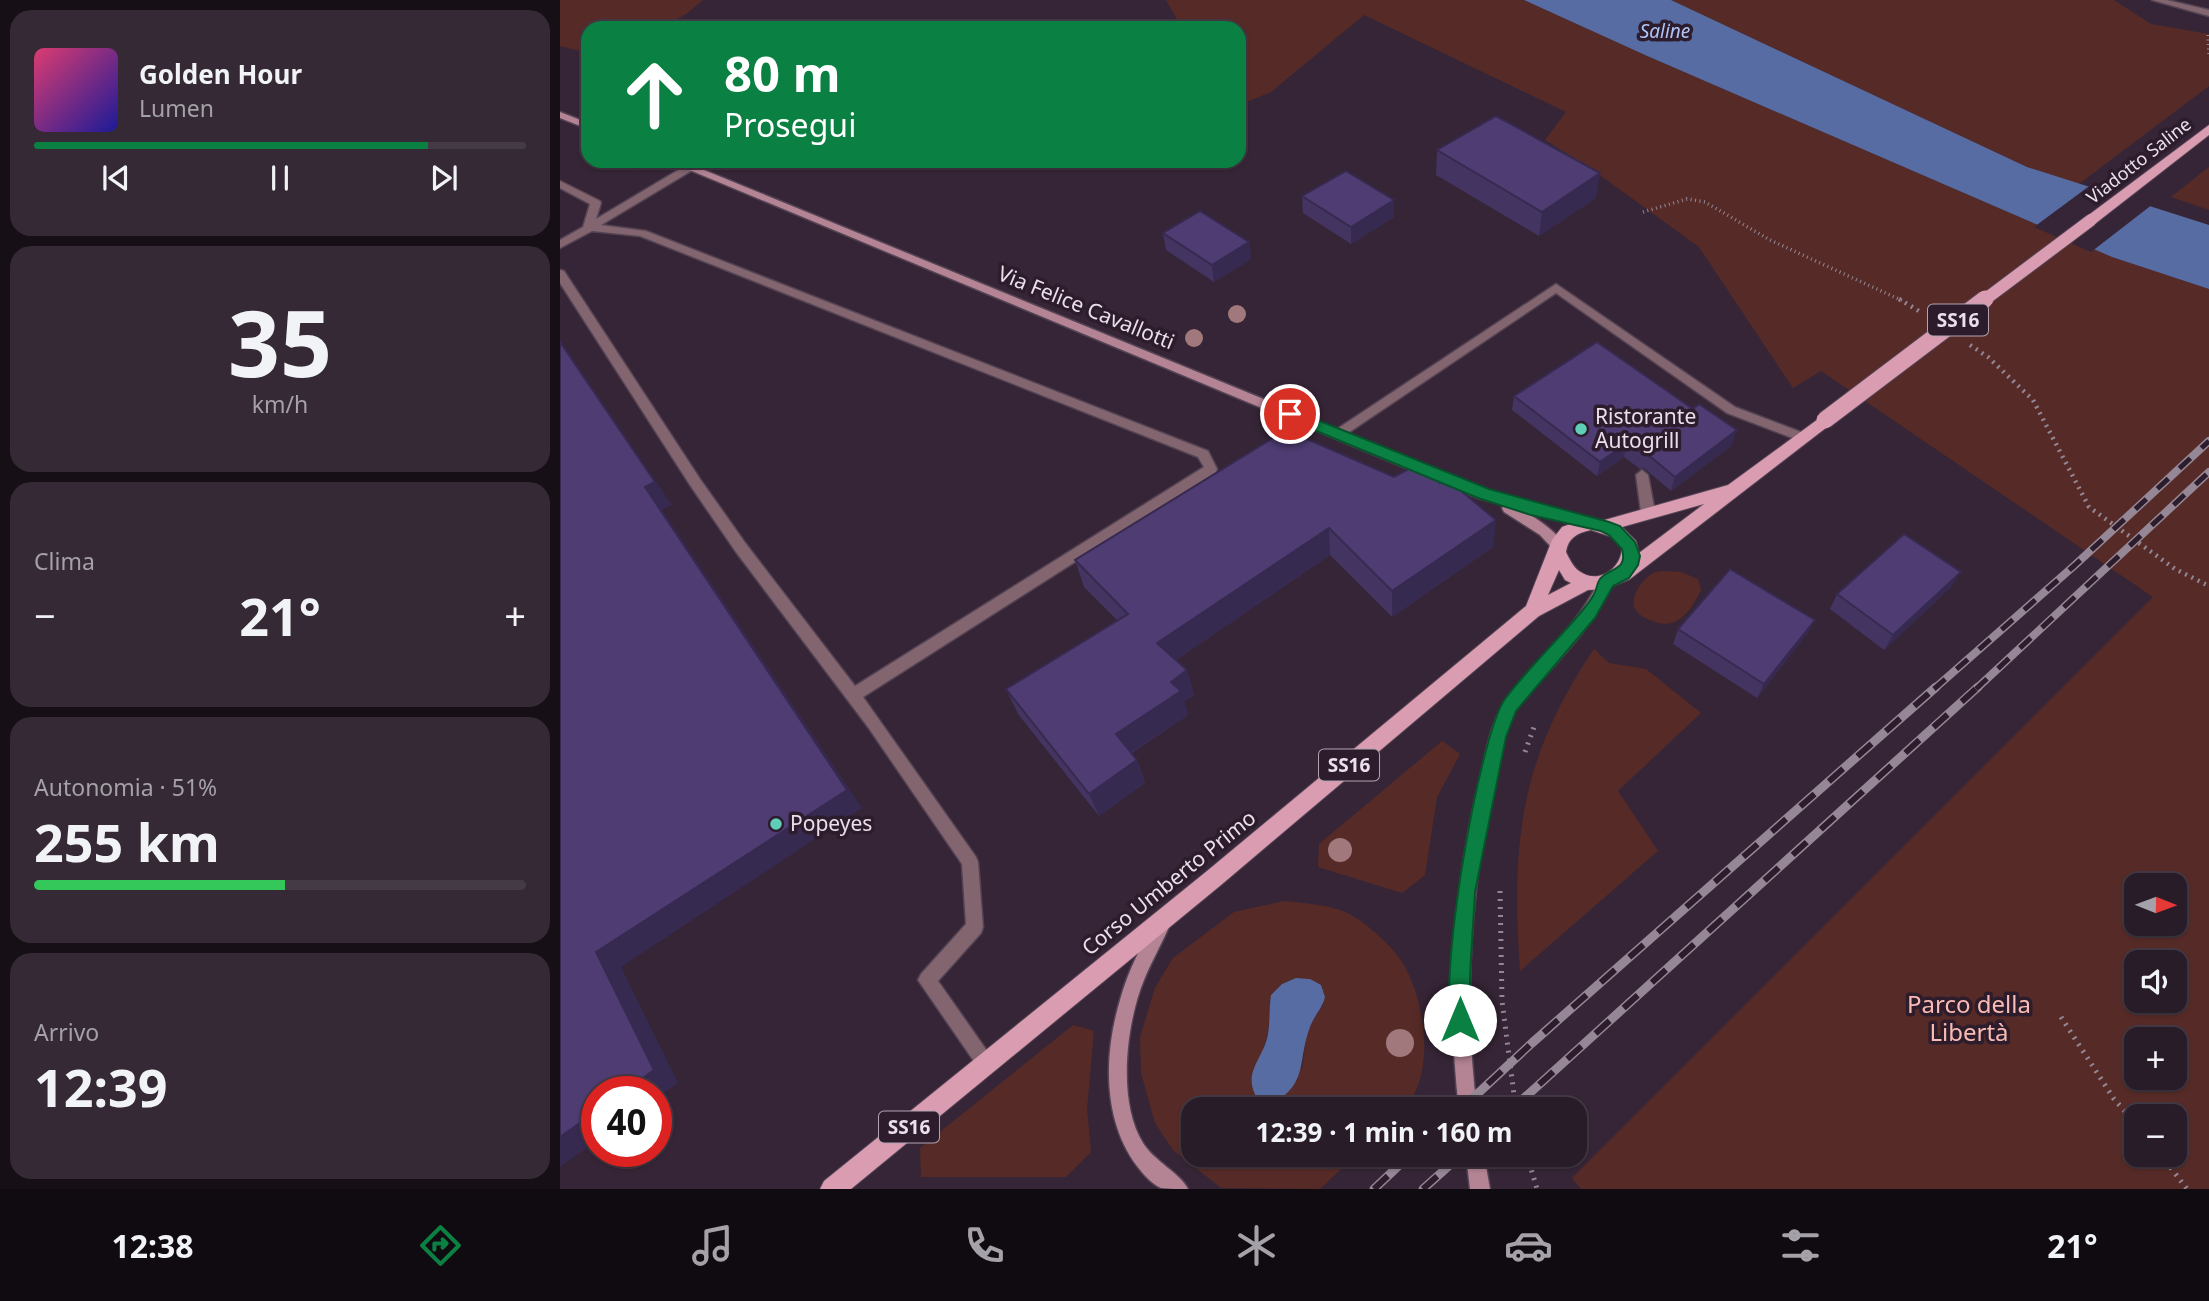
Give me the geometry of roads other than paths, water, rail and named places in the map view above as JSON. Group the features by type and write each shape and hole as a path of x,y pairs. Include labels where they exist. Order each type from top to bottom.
{"main road":[{"path":"560,115 581,123"},
{"name":"Viadotto Saline","path":"1802,437 2209,129"},
{"name":"Via Felice Cavallotti","path":"693,169 1483,494 1527,519 1557,549"},
{"name":"SS16","path":"1597,582 1624,574 1802,437"},
{"name":"SS16","path":"1557,549 1569,530 1737,489"},
{"name":"Via Felice Cavallotti","path":"1483,494 1597,525"},
{"path":"1597,525 1615,531 1629,547 1632,556 1624,574"},
{"path":"1466,1097 1461,1067 1460,975 1466,892 1497,737 1510,706 1589,614 1601,596 1597,582 1567,571 1557,549"},
{"name":"Corso Umberto Primo","path":"1533,611 1557,549"},
{"name":"Corso Umberto Primo","path":"832,1189 986,1065 1533,611 1597,582"},
{"path":"1164,918 1128,1000 1121,1049 1119,1099 1129,1136 1138,1152 1178,1189"},
{"path":"1477,1167 1480,1189"}],"lane":[{"path":"2156,0 2209,13"},
{"path":"560,245 693,169"},
{"path":"560,184 596,203 588,227"},
{"path":"588,227 642,233 1203,454 1211,469 853,695"},
{"path":"560,274 741,548 853,695 970,862 975,927 927,980 986,1065"},
{"path":"1338,434 1556,288 1731,410 1802,437"},
{"path":"1642,475 1648,512"}],"water":[{"name":"Saline","path":"1524,0 1671,0 2027,167 2209,225 2209,289 2112,257"},
{"path":"1296,978 1310,979 1321,985 1325,997 1310,1027 1300,1070 1292,1088 1282,1097 1256,1097 1252,1074 1268,1034 1271,995 1282,984"}],"railway":[{"path":"1934,689 2075,565 2209,441"},
{"path":"1976,689 2209,472"},
{"path":"1474,1097 1936,687"},
{"path":"1525,1097 1978,687"},
{"path":"1374,1189 1397,1167"},
{"path":"1423,1189 1448,1167"}],"place":[{"name":"Ristorante Autogrill","path":"1581,429"},
{"name":"Popeyes","path":"776,824"}],"park label":[{"name":"Parco della Libertà","path":"1969,1019"}]}
